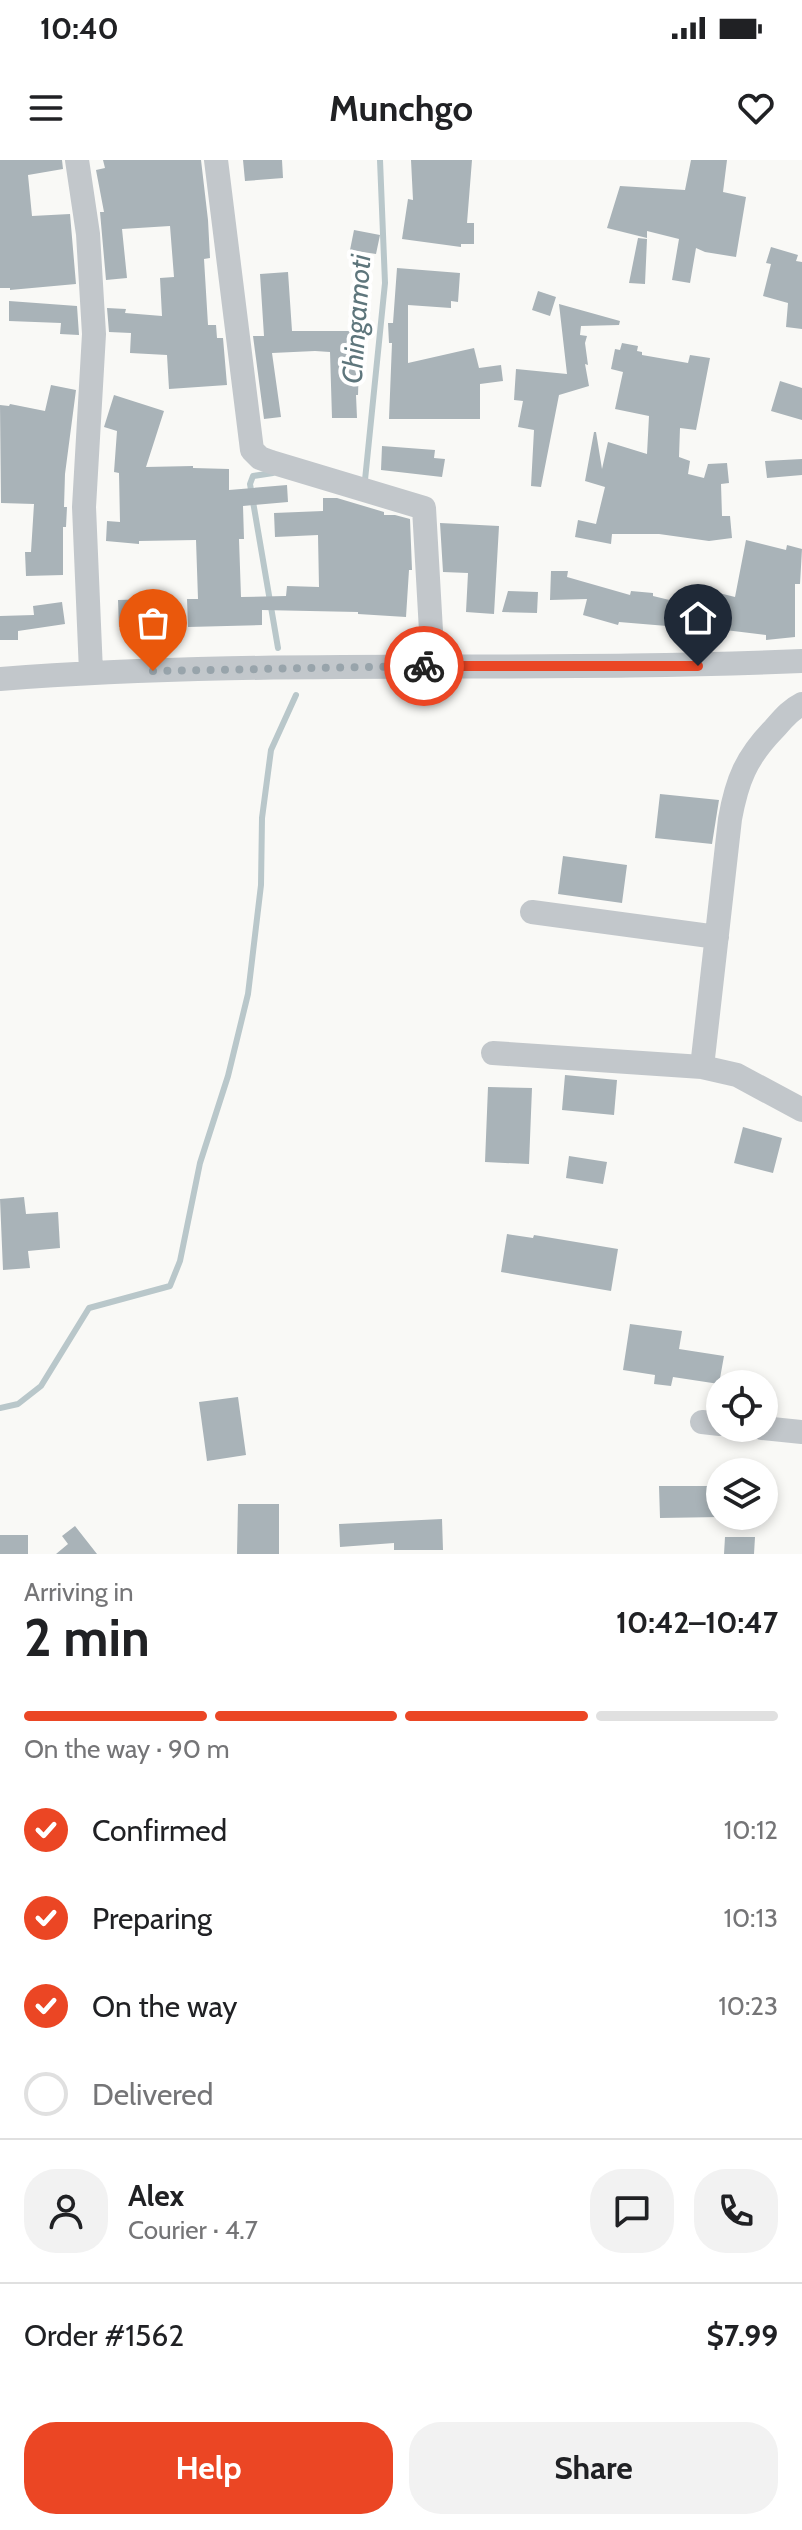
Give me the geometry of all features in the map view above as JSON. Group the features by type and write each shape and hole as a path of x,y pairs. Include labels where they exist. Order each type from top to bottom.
{"street":[{"path":"77,160 88,234 94,334 84,507 91,672"},
{"path":"216,160 252,450 260,458 271,462 424,508 433,666"},
{"path":"0,679 91,672 433,666 698,666 802,661"},
{"path":"702,1067 736,788 759,744 791,710 802,704"},
{"path":"532,912 717,937"},
{"path":"493,1053 702,1067 737,1075 802,1110"},
{"path":"778,1430 802,1432"}],"building":[{"path":"0,160 62,160 63,169 28,175 32,216 70,214 76,284 10,290 0,288"},
{"path":"103,160 201,160 210,258 204,259 208,325 216,325 217,338 223,338 227,385 169,389 167,355 130,353 131,333 109,332 107,308 162,316 160,278 174,277 170,226 122,229 127,278 106,280 100,212 104,212 96,170 105,168"},
{"path":"243,160 282,160 283,178 245,181"},
{"path":"411,160 472,160 467,223 474,223 474,244 461,244 461,247 402,239 408,199 413,200"},
{"path":"691,160 727,160 723,192 746,197 736,257 696,248 690,283 672,280 679,239 647,231 647,238 607,228 620,186 685,190"},
{"path":"354,230 380,235 376,254 350,250"},
{"path":"638,238 647,239 645,284 629,283"},
{"path":"771,247 798,255 796,261 802,262 802,329 786,327 788,303 763,296 771,264 766,263"},
{"path":"397,268 460,273 458,302 451,301 451,308 408,305 408,363 474,348 479,368 501,365 503,381 480,384 480,419 389,419 392,343 389,343 388,323 393,323"},
{"path":"288,272 292,331 360,331 357,418 332,418 330,352 315,351 272,353 281,417 264,419 253,336 264,336 260,274"},
{"path":"538,291 556,297 550,316 532,310"},
{"path":"9,301 77,306 79,335 60,334 61,323 9,321"},
{"path":"559,304 620,321 619,325 581,326 580,335 587,336 588,365 585,364 589,386 559,395 541,487 531,486 534,430 518,427 523,401 514,400 516,369 567,374"},
{"path":"622,343 638,346 637,351 642,355 688,363 690,355 710,358 696,430 680,428 679,457 690,461 688,474 704,478 708,464 727,463 729,483 721,484 722,516 730,516 732,538 709,541 659,534 612,534 611,544 575,537 578,520 596,524 605,487 585,481 594,432 602,469 608,442 647,454 649,416 615,409 623,372 611,369 615,349 620,350"},
{"path":"780,381 802,388 802,420 771,411"},
{"path":"51,385 76,390 65,474 64,507 67,507 66,527 63,527 63,575 26,576 25,552 31,552 34,504 1,503 0,405 45,411"},
{"path":"114,395 164,411 146,467 229,469 229,490 287,485 288,502 243,506 244,539 239,539 241,597 286,596 287,586 319,587 318,535 275,537 274,513 323,511 323,498 337,498 384,512 384,515 410,519 412,570 409,570 406,617 358,612 262,610 262,625 188,627 187,599 198,599 196,540 139,541 139,544 106,541 107,521 120,522 119,473 114,472 117,431 104,427"},
{"path":"382,446 435,450 434,458 445,459 442,477 381,470"},
{"path":"802,459 802,475 767,478 765,461"},
{"path":"440,523 499,526 494,614 466,612 468,573 443,572"},
{"path":"746,540 786,550 787,545 802,549 800,584 795,584 795,637 766,640 766,635 717,631 684,624 681,633 666,629 667,626 619,622 618,625 583,615 587,599 550,600 551,571 568,571 567,577 630,595 631,591 653,593 653,596 686,604 691,586 735,597"},
{"path":"508,591 538,592 537,613 502,612"},
{"path":"155,599 155,625 119,627 118,600"},
{"path":"62,602 65,624 18,631 18,640 0,640 0,616 34,615 33,606"},
{"path":"660,794 719,800 712,844 655,838"},
{"path":"563,856 627,865 622,903 558,894"},
{"path":"565,1075 617,1080 614,1115 562,1110"},
{"path":"488,1087 532,1088 529,1164 485,1162"},
{"path":"743,1127 782,1138 773,1173 734,1163"},
{"path":"569,1156 607,1162 603,1184 566,1178"},
{"path":"24,1197 26,1214 58,1212 60,1248 28,1251 30,1268 3,1270 0,1199"},
{"path":"507,1234 533,1238 534,1235 618,1249 611,1291 501,1272"},
{"path":"630,1324 682,1331 679,1349 724,1356 722,1370 706,1370 706,1382 673,1377 671,1386 654,1384 655,1375 623,1370"},
{"path":"238,1397 246,1455 207,1461 199,1402"},
{"path":"659,1486 706,1486 706,1517 660,1518"},
{"path":"238,1504 279,1504 279,1554 237,1554"},
{"path":"442,1519 443,1550 394,1550 394,1543 340,1547 339,1524"},
{"path":"75,1526 97,1554 56,1554 68,1544 62,1536"},
{"path":"0,1535 28,1535 28,1554 0,1554"},
{"path":"725,1537 755,1537 754,1554 724,1554"}],"waterway":[{"name":"Chingamoti","path":"365,480 385,283 380,160"},
{"name":"Chingamoti","path":"273,473 253,476 250,484 278,648"},
{"path":"0,1408 18,1404 41,1386 89,1308 170,1286 180,1261 200,1163 228,1076 248,994 261,885 262,818 271,750 296,695"}],"way so far":[{"path":"153,671 424,666"}],"route":[{"path":"424,666 698,666"}]}
